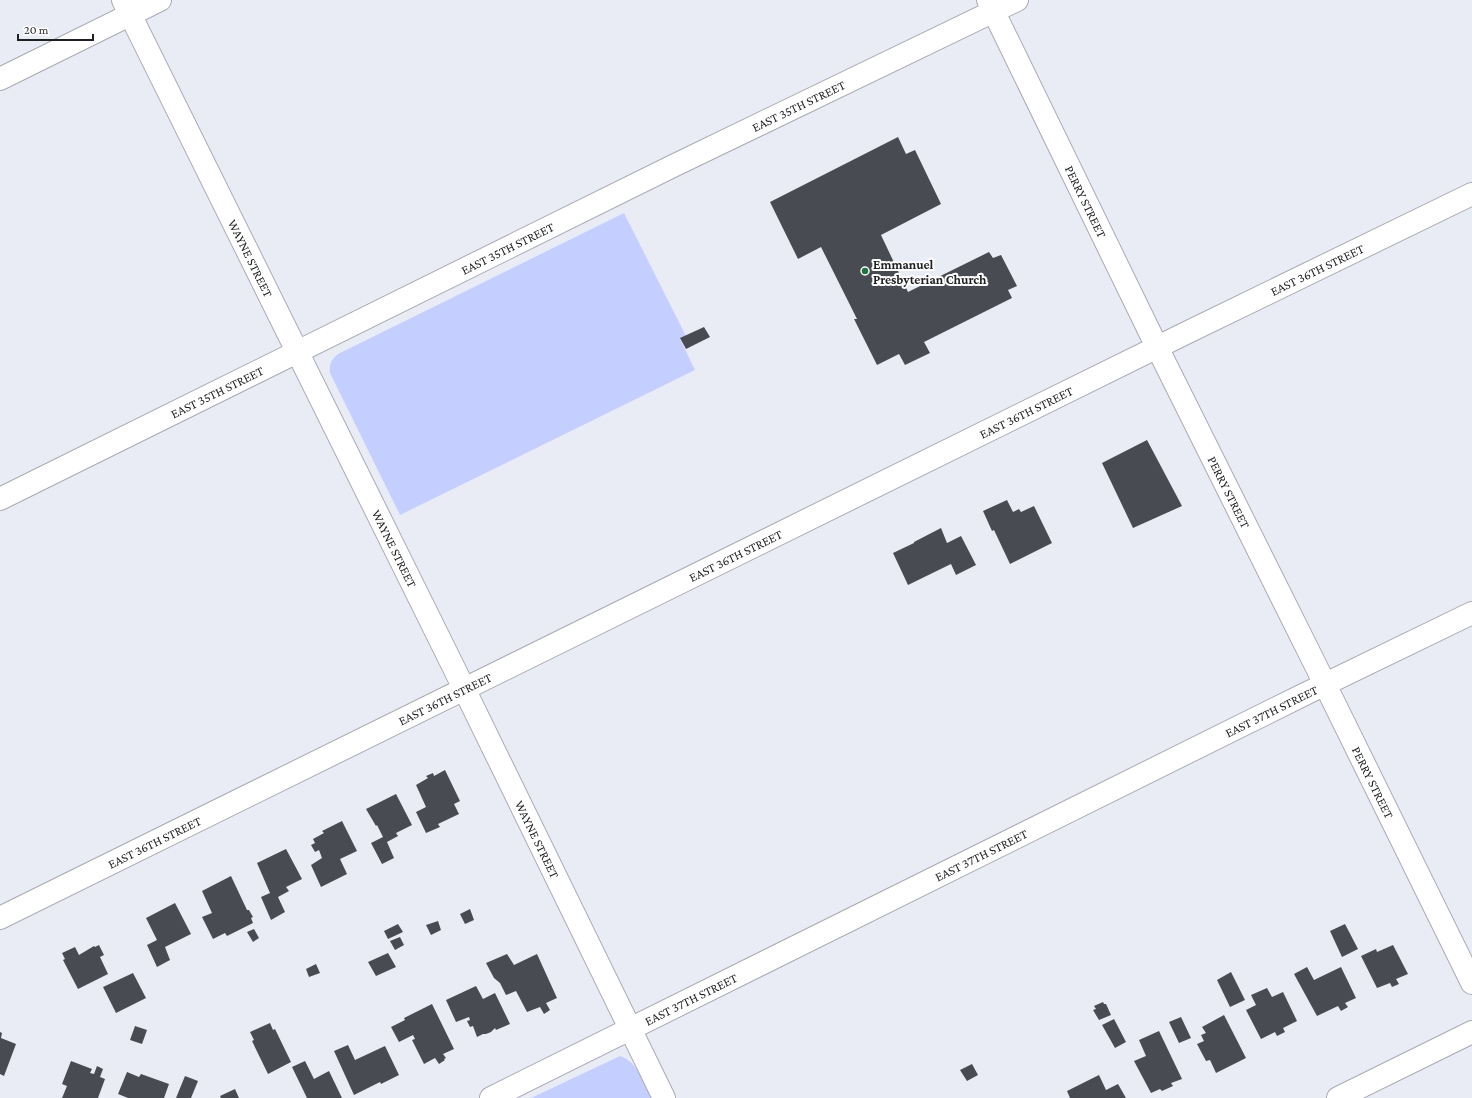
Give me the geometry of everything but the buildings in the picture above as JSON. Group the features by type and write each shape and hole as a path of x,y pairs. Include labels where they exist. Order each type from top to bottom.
{"street":[{"path":"0,79 127,8 160,0"},
{"name":"EAST 35TH STREET","path":"0,499 666,170 990,6 1017,0"},
{"name":"PERRY STREET","path":"990,6 1472,983"},
{"name":"WAYNE STREET","path":"127,8 464,689 664,1098"},
{"name":"EAST 36TH STREET","path":"0,918 1157,347 1472,194"},
{"name":"EAST 37TH STREET","path":"491,1098 1325,684 1472,613"},
{"path":"1338,1098 1472,1032"}],"shaded area":[{"path":"624,213 686,336 680,339 695,370 400,515 330,373 330,365 332,360 338,354"},
{"path":"620,1056 636,1068 651,1098 531,1098"}],"place":[{"name":"Emmanuel Presbyterian Church","path":"865,271"}]}
